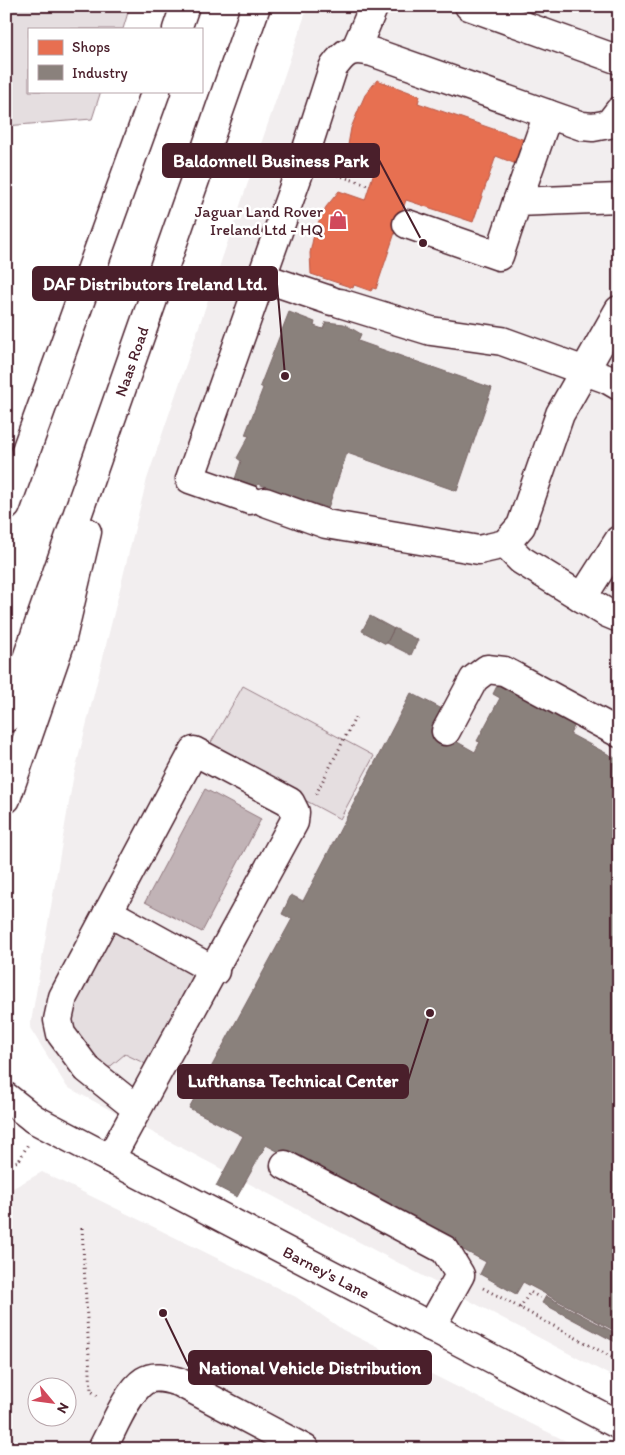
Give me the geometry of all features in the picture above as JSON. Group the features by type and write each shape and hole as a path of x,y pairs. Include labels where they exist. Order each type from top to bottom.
{"main road":[{"path":"177,28 185,6"},
{"name":"Naas Road","path":"6,718 256,6"},
{"path":"374,6 356,48 342,56 333,68 302,164 190,479 326,524 479,550 505,544 521,526 560,414 582,371 619,310"},
{"path":"469,6 611,56"},
{"path":"356,48 548,114 593,127 610,124 619,111"},
{"path":"6,506 156,92"},
{"path":"406,224 499,256 548,114"},
{"path":"517,202 619,198"},
{"path":"261,277 431,331 502,341 607,379 619,386"},
{"path":"6,799 62,638 120,392"},
{"path":"582,598 619,540"},
{"path":"505,544 521,560 582,598 619,618"},
{"path":"446,731 474,679 487,669 504,671 619,733"},
{"path":"110,1159 215,971 294,822 295,812 290,802 194,751 63,997 58,1020 61,1034 87,1069 137,1109"},
{"path":"108,912 215,971"},
{"path":"6,1097 34,1119"},
{"path":"6,1117 34,1119"},
{"name":"Barney's Lane","path":"34,1119 619,1425"},
{"path":"285,1164 445,1250 460,1275 431,1327"},
{"path":"102,1449 131,1395 144,1381 161,1377 179,1382 305,1449"}],"path":[{"path":"302,164 368,185"},
{"path":"295,812 312,803 356,716"},
{"path":"82,1228 91,1391 93,1393"},
{"path":"460,1275 619,1361"},
{"path":"520,1308 530,1292 544,1300"}],"shaded area":[{"path":"6,6 130,6 123,28 28,28 28,92 101,92 92,119 6,126"},
{"path":"308,6 619,6 619,1380 67,1087 30,1028 73,779 147,479"},
{"path":"243,686 374,756 340,819 219,754 209,746"},
{"path":"205,789 261,819 202,932 145,902"},
{"path":"117,932 191,974 194,985 150,1066 125,1054 106,1070 82,1044 74,1028 71,1011 108,938"},
{"path":"42,1172 296,1297 343,1330 582,1449 6,1449 6,1192"}],"building: Shops":[{"path":"377,80 420,96 418,103 525,140 516,164 496,156 473,222 406,200 376,289 373,288 371,291 354,285 353,288 311,274 310,253 315,229 326,207 339,191 365,200 374,172 348,163 348,145 351,128 365,95"}],"building: Industry":[{"path":"289,312 315,322 314,326 323,329 326,322 344,324 361,334 358,341 492,388 457,491 347,453 328,508 258,484 257,487 235,479 241,461 237,458 249,436 245,435 263,388 260,386"},
{"path":"370,616 394,629 386,644 362,631"},
{"path":"394,628 418,640 411,655 387,643"},
{"path":"501,678 578,719 570,734 619,760 619,1333 523,1282 516,1294 480,1274 486,1262 266,1145 237,1197 216,1186 243,1136 189,1108 292,919 282,914 291,895 303,901 411,693 446,711 436,730 475,752 480,742 477,741 500,698 493,694"},
{"path":"546,1296 619,1335 619,1344 542,1303"}],"place":[{"name":"Jaguar Land Rover Ireland Ltd - HQ","path":"338,220"},
{"name":"Baldonnell Business Park","path":"423,243"},
{"name":"DAF Distributors Ireland Ltd.","path":"285,376"},
{"name":"Lufthansa Technical Center","path":"430,1013"},
{"name":"National Vehicle Distribution","path":"163,1313"}]}
